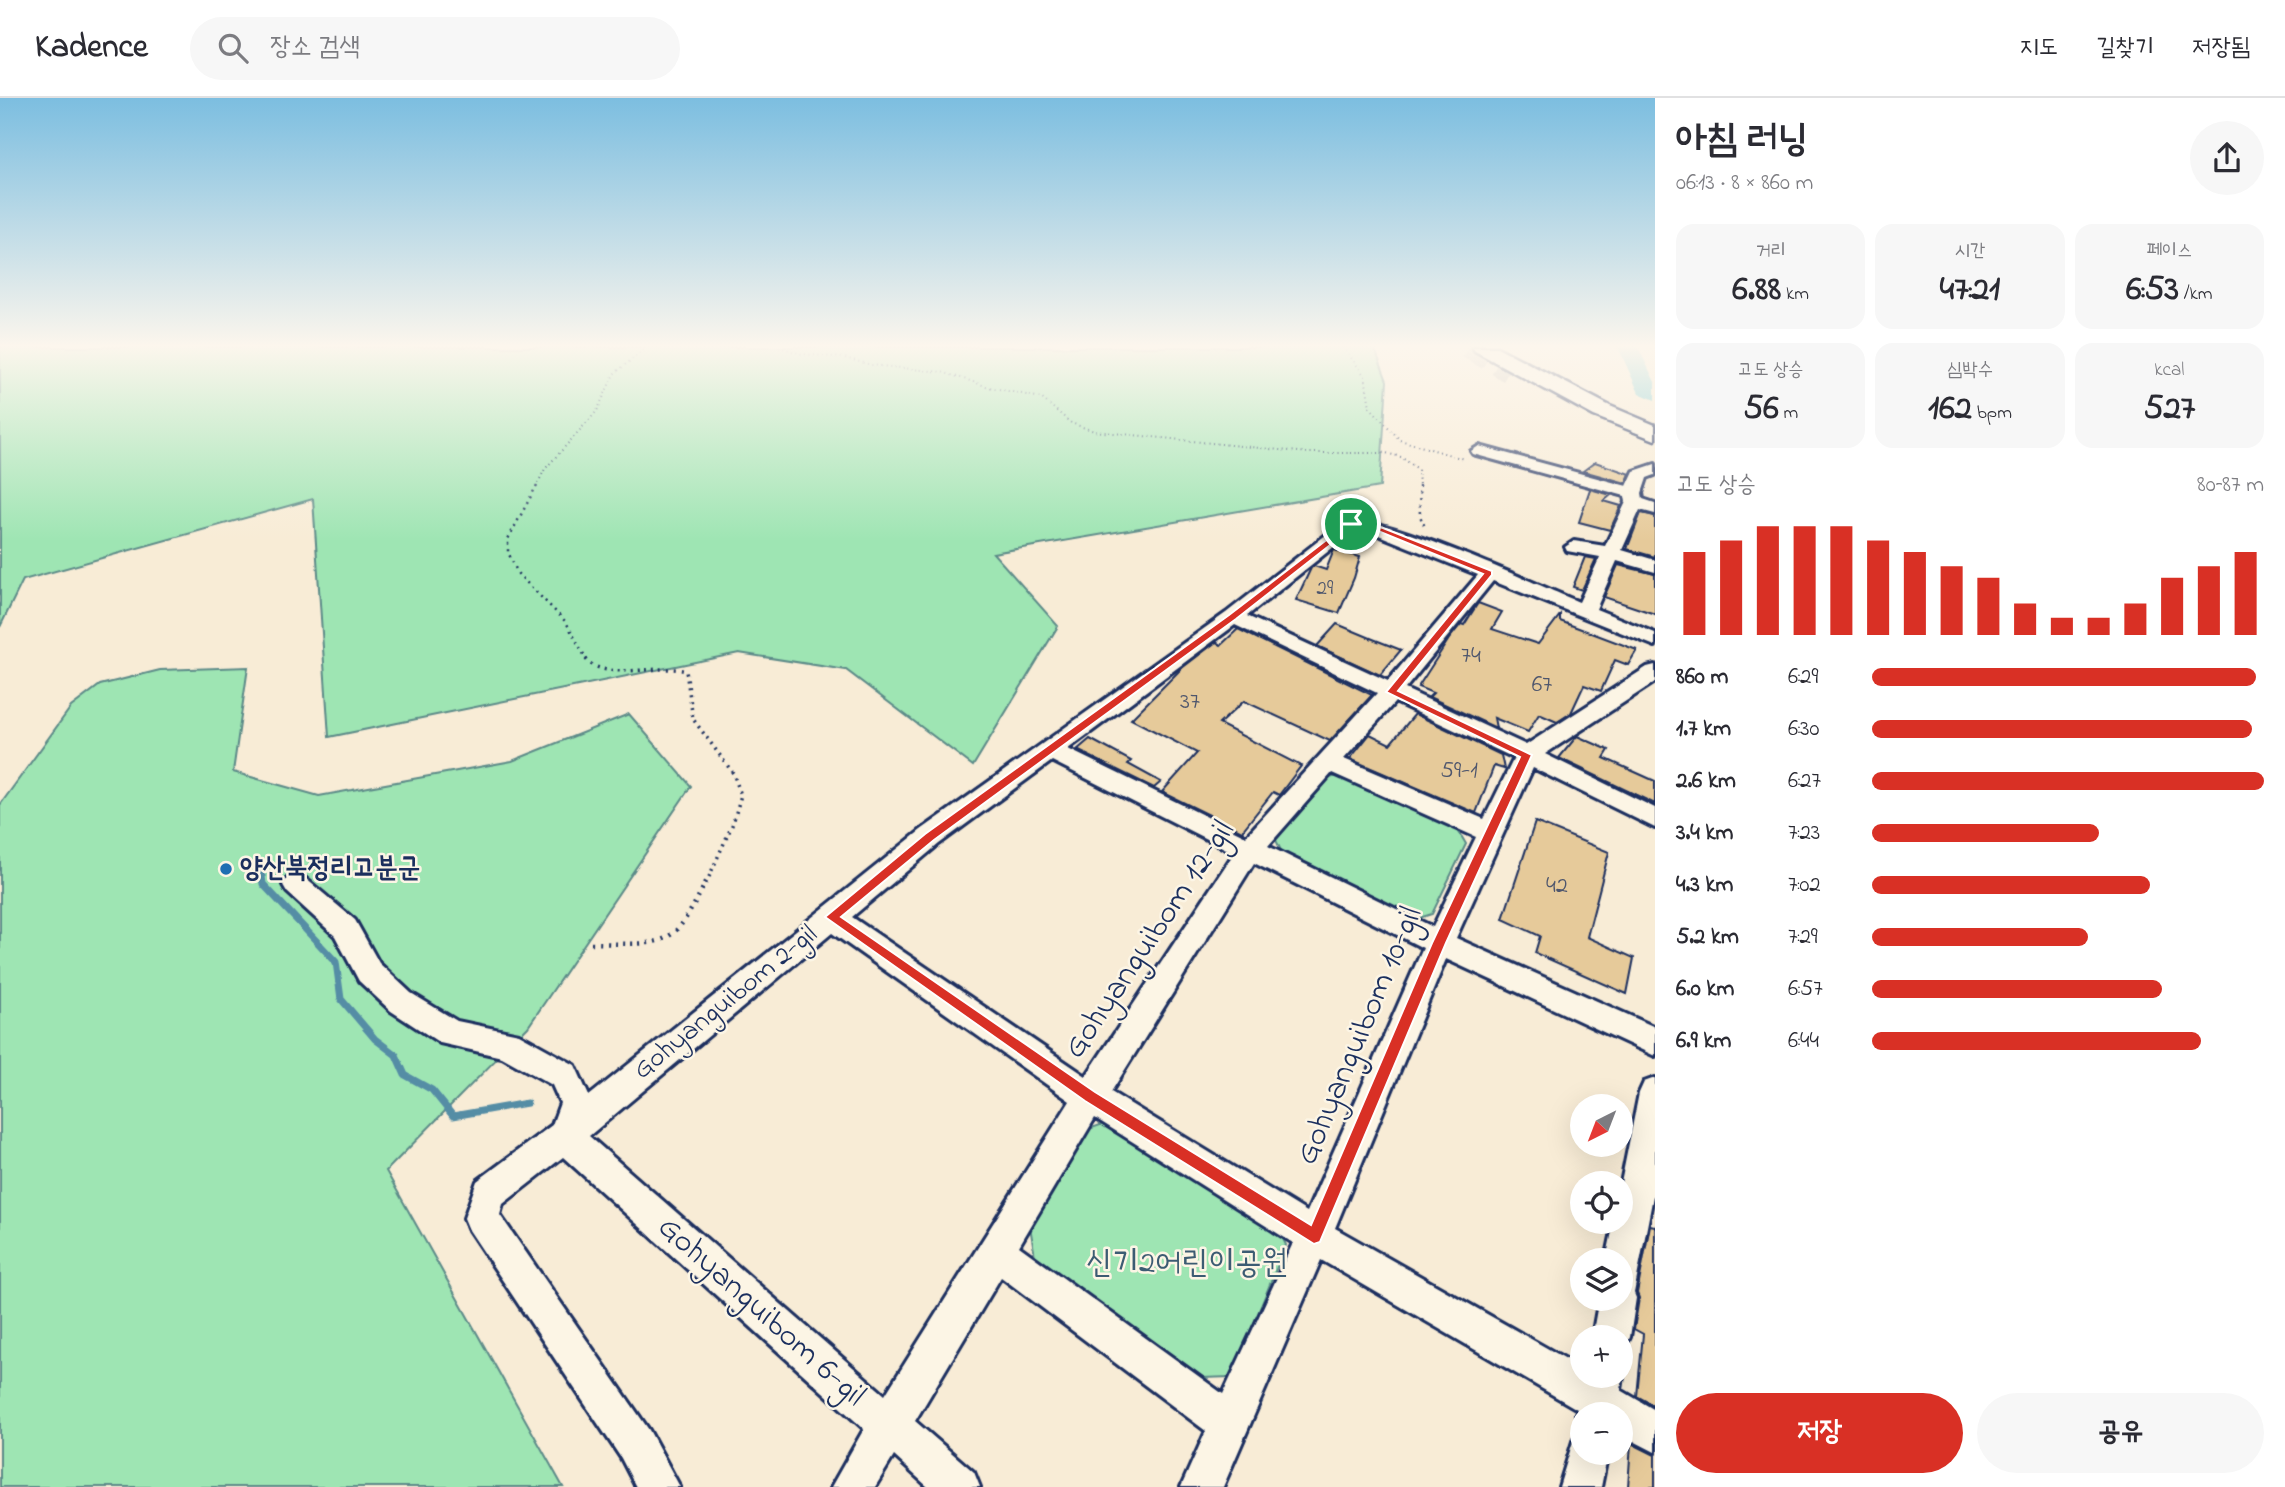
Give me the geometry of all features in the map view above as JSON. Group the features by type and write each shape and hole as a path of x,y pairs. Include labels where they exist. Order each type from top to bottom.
{"highway":[{"path":"1586,412 1655,440"},
{"path":"1604,412 1655,433"}],"street":[{"path":"1479,451 1634,497 1655,509"},
{"path":"1584,612 1634,497 1640,475 1655,469"},
{"name":"Gohyanguibom 2-gil","path":"659,1487 635,1444 481,1217 489,1193 564,1136 930,837 1233,617 1351,524 1380,529 1655,640"},
{"path":"1574,547 1611,553 1655,566"},
{"name":"Gohyanguibom 12-gil","path":"852,1487 1090,1097 1249,850 1391,692 1489,573"},
{"path":"1233,617 1527,755 1655,819"},
{"path":"1527,755 1655,672"},
{"path":"1052,751 1439,943 1655,1042"},
{"name":"Gohyanguibom 10-gil","path":"1202,1487 1314,1236 1439,943 1527,755"},
{"path":"1330,762 1491,833"},
{"path":"296,885 345,928 369,972 401,1002 451,1033 508,1044 564,1075 576,1103 564,1136"},
{"path":"831,917 1090,1097 1314,1236 1600,1397 1655,1432"},
{"path":"1626,1248 1655,1093"},
{"name":"Gohyanguibom 6-gil","path":"564,1136 959,1487"},
{"path":"997,1252 1229,1423"},
{"path":"1580,1487 1585,1465"}],"path":[{"path":"591,943 648,944 675,935 690,913 742,804 738,781 731,767 693,719 686,671 672,668 594,667 584,657 564,619 514,571 508,539 545,469 596,412"},
{"path":"1058,412 1071,423 1094,431 1309,453 1394,454 1418,469 1416,492 1422,508 1421,522 1439,552"}],"green space":[{"path":"0,412 1385,412 1380,487 993,553 1058,626 973,766 846,670 739,653 329,737 313,499 23,580 0,627"},
{"path":"248,667 233,772 319,796 512,761 629,714 691,786 528,1027 386,1171 563,1487 0,1487 0,805 71,707 100,685 160,670"},
{"path":"1338,776 1456,827 1466,844 1432,914 1413,920 1284,857 1274,836 1320,780"},
{"name":"신기2어린이공원","path":"1114,1120 1273,1218 1286,1245 1232,1377 1201,1378 1035,1257 1029,1220 1089,1129"}],"building":[{"path":"1595,462 1630,474 1626,483 1583,471"},
{"path":"1590,489 1611,495 1604,501 1621,506 1610,530 1579,522"},
{"path":"1641,513 1655,516 1655,557 1627,549"},
{"path":"1334,550 1360,557 1339,613 1296,600 1311,568 1314,566 1326,570"},
{"path":"1585,557 1596,559 1582,590 1573,587"},
{"path":"1618,565 1655,574 1655,614 1604,597"},
{"path":"1478,603 1502,612 1492,629 1538,644 1560,615 1560,621 1637,650 1628,665 1615,660 1601,691 1584,685 1571,713 1557,722 1539,714 1528,732 1494,718 1496,728 1429,697 1433,693 1418,687 1449,639 1461,624 1464,625"},
{"path":"1337,624 1401,650 1380,675 1317,646"},
{"path":"1238,629 1372,695 1330,741 1244,701 1219,724 1301,766 1279,795 1273,792 1242,831 1162,792 1197,753 1131,719 1182,668 1216,642 1221,645"},
{"path":"1415,714 1501,755 1504,769 1494,766 1476,813 1350,759 1370,734 1390,744"},
{"path":"1577,736 1609,750 1604,758 1655,781 1655,804 1559,758"},
{"path":"1090,739 1131,761 1128,764 1161,782 1154,788 1077,750"},
{"path":"1535,822 1609,852 1587,937 1634,958 1627,994 1535,953 1540,936 1503,919"},
{"path":"1650,1225 1655,1226 1655,1406 1637,1396 1643,1334 1634,1329 1639,1298 1637,1293"},
{"path":"1633,1444 1655,1455 1655,1487 1628,1487 1630,1465 1633,1465"}],"waterway":[{"path":"260,865 262,877"},
{"path":"262,876 263,884 336,962 341,999 375,1039 396,1055 405,1075 432,1090 453,1116 527,1103"}],"place":[{"name":"양산북정리고분군","path":"226,869"}],"route":[{"path":"1351,524 1380,529 1489,573 1391,692 1527,755 1439,943 1314,1236 1090,1097 831,917 930,837 1233,617 1351,524"}]}
